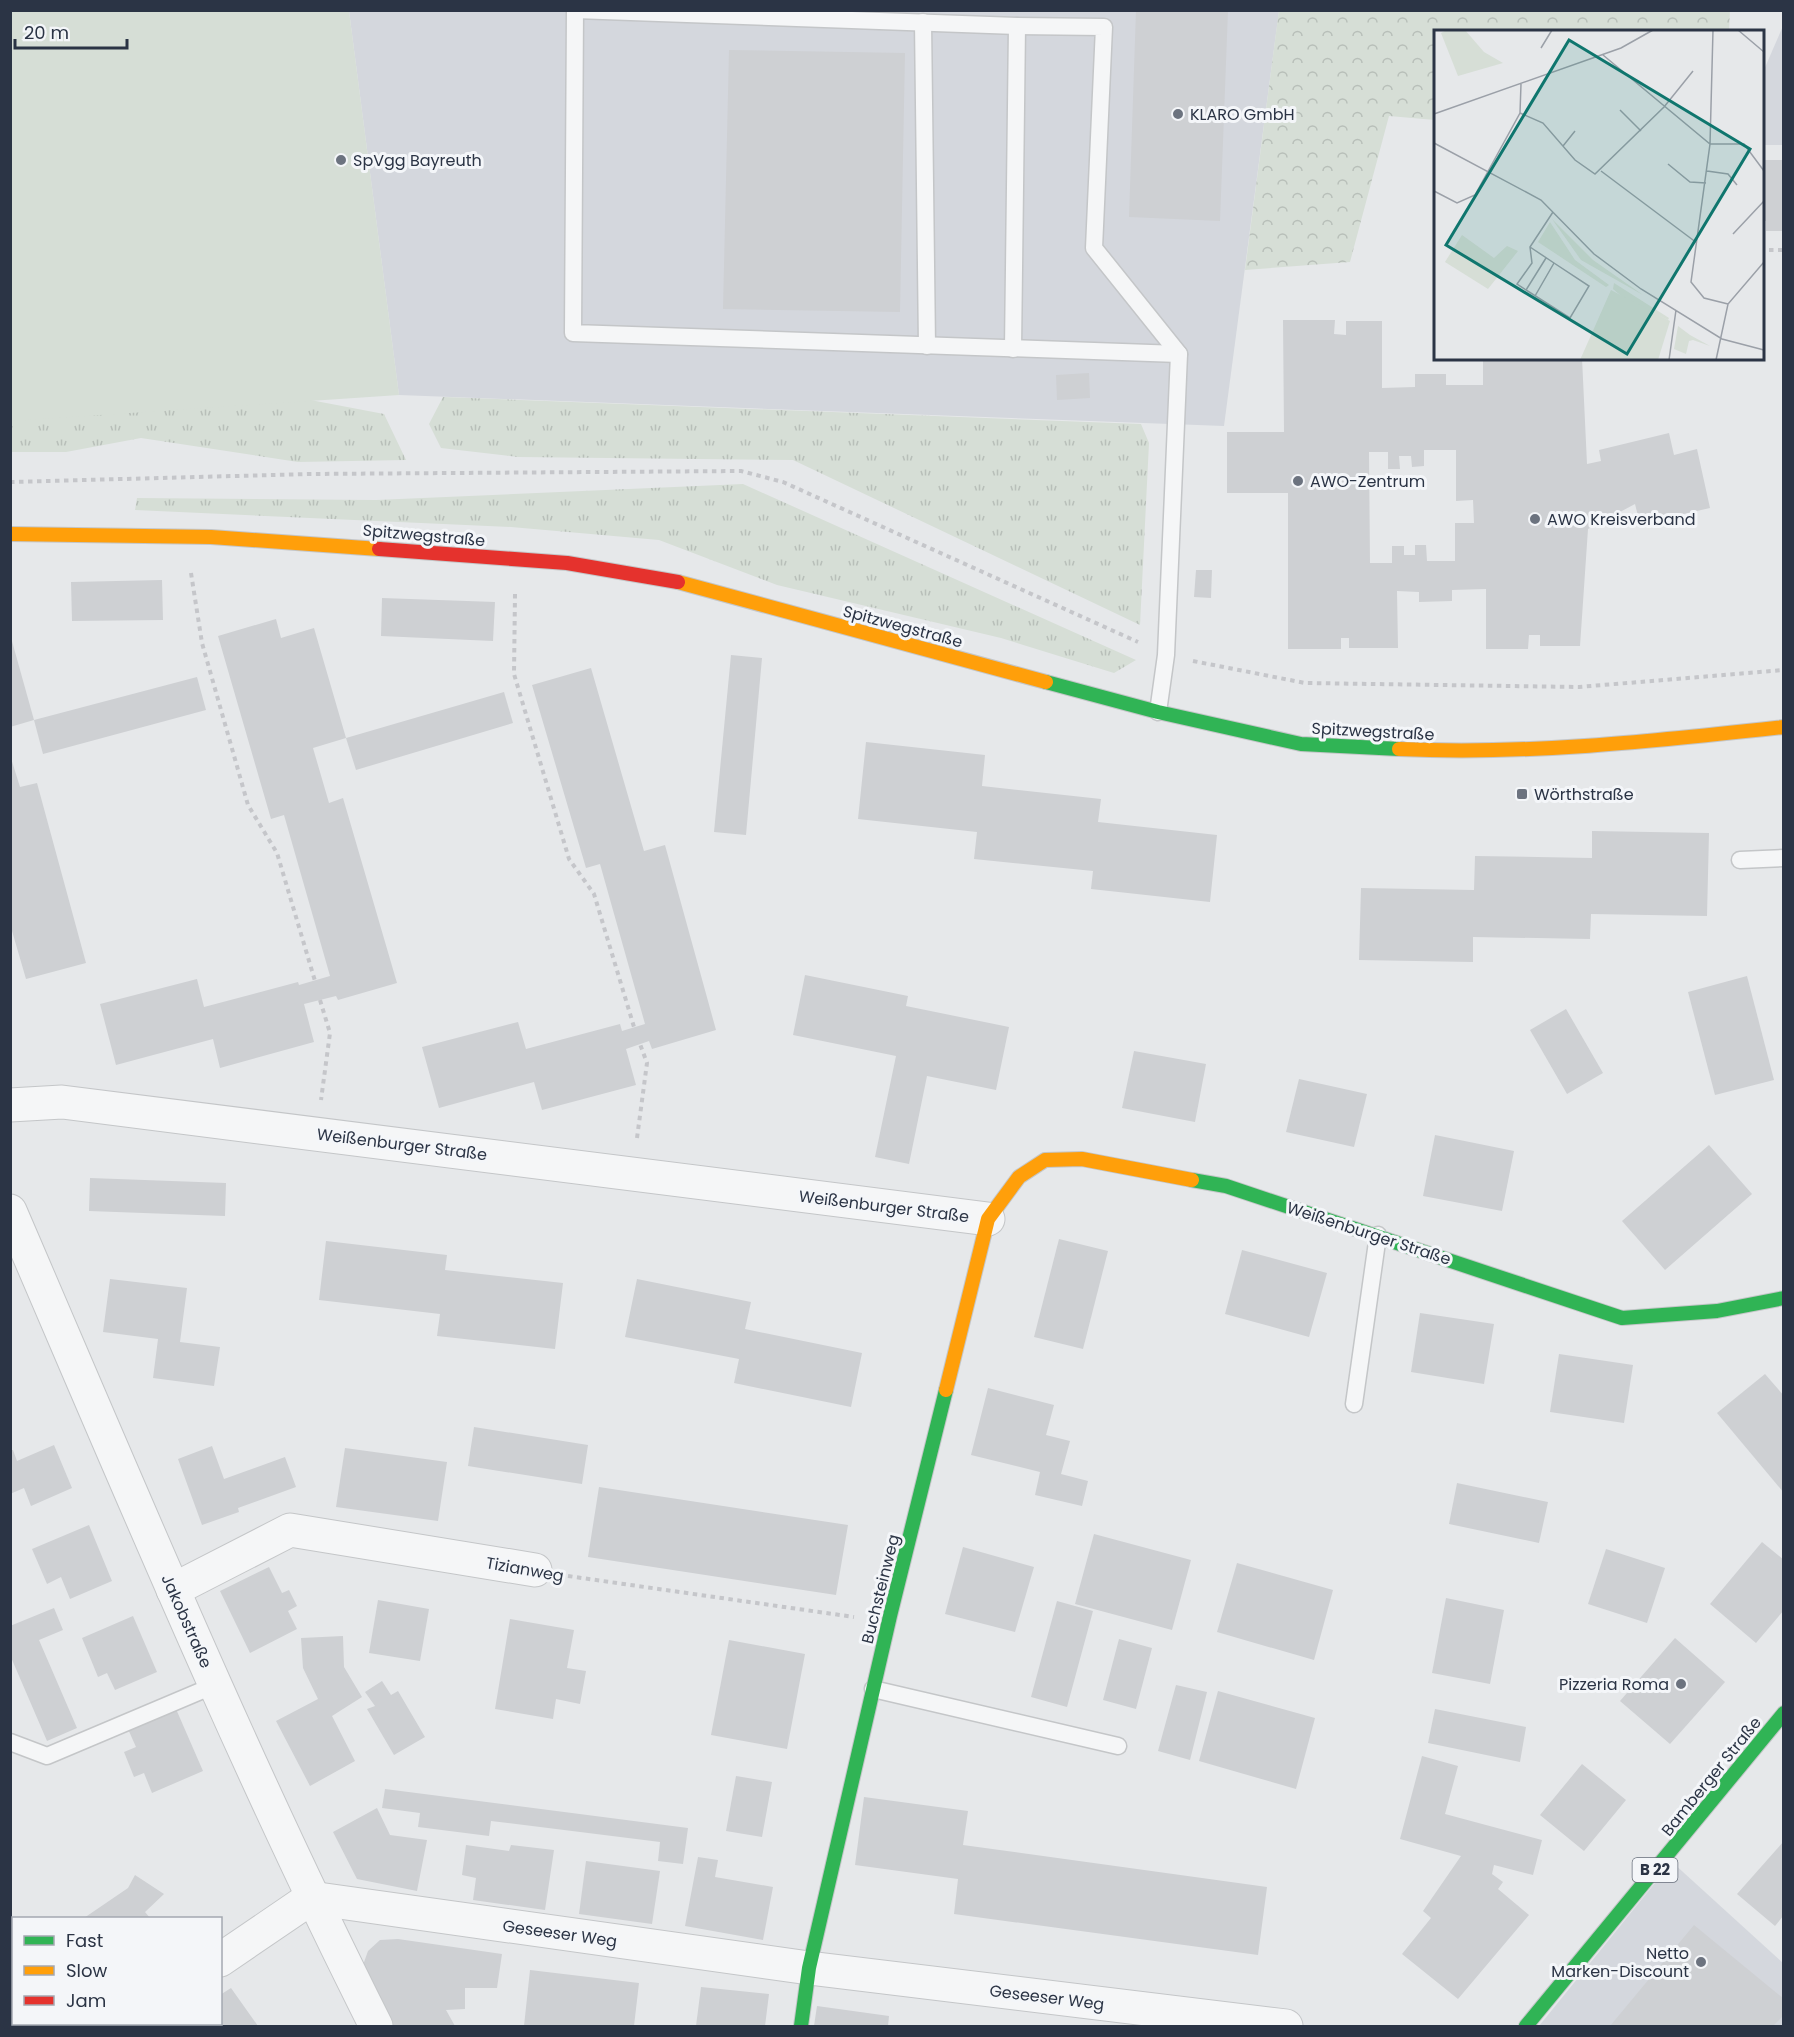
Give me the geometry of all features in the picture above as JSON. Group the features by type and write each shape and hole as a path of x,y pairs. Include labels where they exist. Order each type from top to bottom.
{"street":[{"name":"Spitzwegstraße","path":"10,534 185,536 362,546 567,563 677,582 1158,712 1301,744 1472,752 1595,747 1784,727"},
{"name":"Weißenburger Straße","path":"10,1105 62,1102 988,1219 1019,1177 1046,1160 1082,1159 1226,1186 1622,1318 1717,1311 1784,1298"},
{"name":"Jakobstraße","path":"10,1210 172,1590 311,1898 376,2026"},
{"name":"Buchsteinweg","path":"808,1968 890,1616 988,1219"},
{"name":"Tizianweg","path":"172,1590 290,1530 535,1570"},
{"name":"Bamberger Straße","path":"1526,2026 1784,1713"},
{"path":"222,1959 311,1898"},
{"name":"Geseeser Weg","path":"311,1898 808,1968 1286,2026"},
{"path":"801,2026 808,1968"}],"lane":[{"path":"1158,712 1166,655 1179,354 1094,248 1104,27 575,10 573,333 1179,354"},
{"path":"923,22 927,346"},
{"path":"1013,349 1017,26"},
{"path":"1740,860 1784,858"},
{"path":"1354,1404 1378,1235"},
{"path":"10,1742 47,1756 215,1685"},
{"path":"873,1689 1118,1746"}],"path":[{"path":"1769,250 1784,250"},
{"path":"10,482 310,474 741,471 783,482 1166,655 1305,683 1579,687 1784,670"},
{"path":"185,536 202,643 248,805 277,853 315,981"},
{"path":"516,560 514,674 569,859 594,894 634,1027"},
{"path":"316,1134 330,1033 320,1000"},
{"path":"633,1174 647,1064 640,1044"},
{"name":"Tizianweg","path":"535,1570 853,1617 890,1616"}],"shaded area":[{"path":"349,11 1279,11 1224,426 399,395"},
{"path":"1783,26 1783,145 1764,145 1764,70"},
{"path":"1672,1862 1783,1963 1783,2026 1539,2026"}],"green space":[{"path":"11,10 349,11 399,395 11,421"},
{"path":"1279,10 1730,10 1729,30 1434,30 1434,120 1389,116 1350,262 1245,270"},
{"path":"11,369 253,389 384,414 406,460 298,462 141,438 66,452 11,452"},
{"path":"443,397 1141,424 1149,443 1140,625 793,460 518,457 441,448 429,424"},
{"path":"743,484 1136,660 1114,673 1001,638 777,585 659,540 511,527 135,510 137,498 376,500"}],"building":[{"name":"KLARO GmbH","path":"1136,10 1228,10 1220,221 1129,217"},
{"path":"729,50 905,53 900,312 723,309"},
{"path":"1764,160 1784,160 1784,231 1766,231 1766,221 1764,221"},
{"name":"AWO-Zentrum","path":"1283,320 1335,320 1334,334 1346,335 1346,321 1382,321 1382,388 1415,387 1415,374 1446,374 1446,385 1483,385 1483,360 1582,360 1587,464 1601,461 1599,450 1669,433 1674,455 1697,449 1710,508 1640,524 1635,504 1588,529 1580,646 1540,646 1540,635 1529,635 1528,649 1486,649 1486,589 1452,590 1452,601 1419,602 1419,592 1397,591 1398,648 1349,648 1349,638 1341,638 1341,649 1288,649 1288,493 1227,493 1227,432 1284,432","holes":["1424,450 1456,450 1456,501 1473,500 1474,523 1455,523 1455,561 1427,561 1426,545 1415,545 1415,555 1404,555 1404,546 1392,546 1392,563 1370,563 1369,452 1388,452 1388,469 1400,469 1399,456 1411,456 1412,467 1424,466"]},
{"path":"1089,373 1090,398 1057,400 1056,375"},
{"path":"1196,570 1212,570 1211,598 1194,597"},
{"path":"162,580 163,620 72,621 71,582"},
{"path":"382,598 495,602 493,641 381,636"},
{"path":"276,619 281,638 314,628 346,738 313,748 329,803 343,798 397,983 338,1000 336,996 304,1004 314,1042 220,1068 213,1039 116,1065 100,1004 197,979 204,1007 298,982 299,985 330,976 284,815 271,819 218,636"},
{"path":"10,634 34,720 10,727"},
{"path":"731,655 762,658 746,835 714,832"},
{"path":"591,668 644,851 665,845 716,1030 652,1049 649,1041 626,1049 636,1085 542,1110 534,1082 439,1108 422,1047 518,1022 526,1049 620,1024 622,1031 645,1024 600,864 586,868 532,685"},
{"path":"197,677 206,710 43,754 34,720"},
{"path":"504,692 513,723 356,770 346,738"},
{"path":"866,742 985,755 982,786 1101,799 1098,822 1217,835 1210,902 1091,889 1093,871 974,859 977,832 858,819"},
{"path":"10,755 20,787 37,783 86,963 26,979 10,924"},
{"path":"1592,831 1709,833 1707,916 1591,914 1590,939 1473,937 1473,962 1359,960 1361,888 1474,890 1475,856 1592,858"},
{"path":"805,975 908,996 906,1006 1009,1027 996,1090 927,1076 909,1164 875,1157 896,1056 793,1035"},
{"path":"1747,976 1774,1080 1715,1095 1688,992"},
{"path":"1566,1009 1603,1073 1567,1094 1530,1030"},
{"path":"1134,1051 1206,1064 1195,1122 1122,1108"},
{"path":"1299,1079 1367,1094 1354,1147 1286,1132"},
{"path":"1435,1135 1514,1151 1502,1211 1423,1196"},
{"path":"1709,1145 1752,1194 1665,1270 1622,1221"},
{"path":"90,1178 226,1183 225,1216 89,1211"},
{"path":"1059,1239 1108,1251 1083,1349 1034,1337"},
{"path":"326,1241 447,1255 445,1270 563,1283 555,1349 437,1336 440,1314 319,1300"},
{"path":"1242,1250 1327,1273 1309,1337 1225,1314"},
{"path":"110,1279 187,1288 180,1342 220,1347 214,1386 153,1378 158,1339 103,1332"},
{"path":"637,1279 751,1302 745,1329 862,1353 851,1407 734,1383 739,1359 625,1337"},
{"path":"1420,1313 1494,1324 1484,1384 1411,1372"},
{"path":"1559,1354 1633,1365 1624,1423 1550,1412"},
{"path":"1765,1374 1784,1396 1784,1493 1717,1413"},
{"path":"988,1388 1054,1405 1046,1435 1070,1441 1061,1474 1088,1481 1082,1506 1035,1495 1040,1472 971,1455"},
{"path":"474,1427 588,1445 582,1484 468,1466"},
{"path":"54,1445 72,1488 31,1506 24,1488 10,1494 10,1450 13,1450 17,1461"},
{"path":"212,1446 224,1479 285,1457 296,1487 238,1508 239,1512 202,1525 178,1459"},
{"path":"345,1448 447,1462 438,1521 336,1507"},
{"path":"1457,1483 1548,1502 1539,1543 1449,1524"},
{"path":"599,1487 848,1525 836,1595 588,1557"},
{"path":"89,1525 112,1581 70,1599 61,1577 47,1584 32,1549"},
{"path":"1094,1534 1191,1560 1172,1630 1075,1604"},
{"path":"1762,1542 1784,1560 1784,1610 1756,1643 1710,1604"},
{"path":"963,1547 1034,1567 1015,1632 945,1614"},
{"path":"1606,1549 1665,1568 1647,1623 1588,1604"},
{"path":"1237,1563 1333,1590 1314,1660 1217,1632"},
{"path":"269,1567 282,1593 289,1590 297,1606 288,1611 297,1629 250,1653 220,1591"},
{"path":"1446,1598 1504,1610 1490,1684 1432,1673"},
{"path":"378,1600 429,1609 420,1661 369,1653"},
{"path":"1057,1601 1093,1611 1067,1707 1031,1697"},
{"path":"54,1608 63,1630 39,1640 77,1728 47,1741 10,1655 10,1626"},
{"path":"133,1616 157,1672 115,1690 107,1673 98,1677 82,1638"},
{"path":"510,1619 574,1630 567,1668 586,1671 580,1704 556,1699 553,1719 495,1709"},
{"path":"343,1636 344,1667 362,1697 332,1716 355,1761 310,1786 276,1721 318,1699 303,1668 301,1638"},
{"path":"1675,1638 1725,1682 1670,1744 1620,1701"},
{"path":"1119,1639 1152,1648 1136,1709 1103,1700"},
{"path":"729,1640 805,1654 787,1749 711,1735"},
{"path":"382,1681 391,1695 398,1691 425,1737 394,1755 367,1709 375,1706 365,1692"},
{"path":"1176,1685 1207,1692 1190,1760 1158,1751"},
{"path":"1218,1691 1315,1718 1296,1789 1199,1761"},
{"path":"176,1709 203,1771 152,1793 144,1773 134,1777 124,1752 136,1747 128,1729"},
{"path":"1435,1709 1526,1727 1520,1762 1428,1743"},
{"path":"1422,1756 1458,1766 1445,1814 1542,1840 1533,1875 1494,1865 1492,1874 1503,1882 1498,1889 1529,1915 1458,1999 1402,1954 1431,1918 1423,1911 1461,1856 1400,1839"},
{"path":"1582,1764 1626,1800 1584,1851 1540,1815"},
{"path":"736,1776 772,1782 762,1837 726,1831"},
{"path":"385,1789 688,1828 683,1864 658,1861 660,1842 491,1821 489,1836 418,1827 420,1813 382,1808"},
{"path":"864,1797 968,1811 963,1845 1267,1887 1258,1955 954,1914 958,1879 855,1865"},
{"path":"377,1808 390,1835 427,1840 417,1891 357,1879 333,1832"},
{"path":"1784,1841 1784,1915 1775,1926 1737,1894"},
{"path":"466,1845 509,1851 511,1845 554,1850 545,1910 473,1900 476,1878 462,1875"},
{"path":"698,1857 718,1860 715,1877 773,1887 763,1940 685,1926"},
{"path":"586,1861 660,1871 652,1924 579,1914"},
{"path":"135,1875 164,1894 145,1912 149,1917 85,1917 128,1888"},
{"name":"Netto Marken-Discount","path":"1694,1925 1784,1999 1784,2015 1773,2026 1610,2026"},
{"path":"10,1939 12,1940 12,1990 10,1990"},
{"path":"398,1939 502,1954 497,1988 465,1988 465,2009 446,2010 455,2026 393,2026 366,1981 363,1965 368,1951 380,1940"},
{"path":"530,1970 639,1983 634,2026 524,2026"},
{"path":"701,1987 769,1994 765,2026 696,2026"},
{"path":"231,1988 258,2026 175,2026 222,2025 222,1994"},
{"path":"817,2006 889,2016 888,2026 814,2026"}],"traffic: fast":[{"path":"1046,682 1158,712 1301,744 1399,749"},
{"path":"1192,1180 1226,1186 1622,1318 1717,1311 1784,1298"},
{"path":"801,2026 809,1968 890,1616 946,1390"},
{"path":"1526,2026 1784,1713"}],"traffic: slow":[{"path":"10,534 211,537 379,549"},
{"path":"678,582 1046,682"},
{"path":"1399,749 1544,748 1640,742 1784,727"},
{"path":"946,1390 988,1219 1019,1177 1045,1160 1082,1159 1192,1180"}],"traffic: jam":[{"path":"379,549 567,563 678,582"}],"place":[{"name":"KLARO GmbH","path":"1178,114"},
{"name":"SpVgg Bayreuth","path":"341,160"},
{"name":"AWO-Zentrum","path":"1298,481"},
{"name":"AWO Kreisverband","path":"1535,519"},
{"name":"Wörthstraße","path":"1522,794"},
{"name":"Pizzeria Roma","path":"1681,1684"},
{"name":"Netto Marken-Discount","path":"1701,1962"}]}
